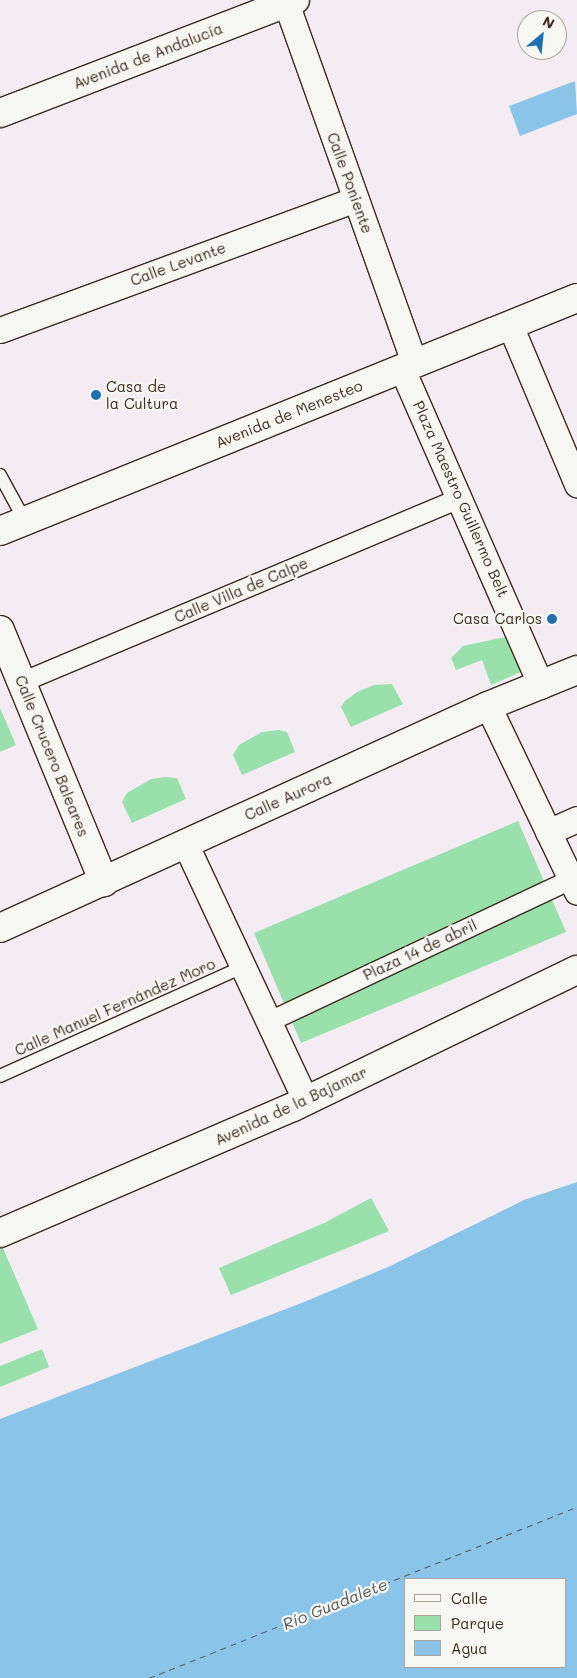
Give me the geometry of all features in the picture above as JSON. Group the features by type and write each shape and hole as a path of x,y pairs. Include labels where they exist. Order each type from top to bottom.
{"street":[{"name":"Avenida de Andalucía","path":"0,113 289,1"},
{"name":"Calle Poniente","path":"289,1 356,199 408,366"},
{"name":"Calle Levante","path":"0,330 356,199"},
{"name":"Avenida de Menesteo","path":"12,526 577,298"},
{"path":"510,325 577,484"},
{"name":"Plaza Maestro Guillermo Belt","path":"408,366 541,686"},
{"name":"Calle Villa de Calpe","path":"21,682 461,497"},
{"name":"Calle Crucero Baleares","path":"0,630 104,882"},
{"name":"Calle Aurora","path":"0,928 488,706 577,670"},
{"name":"Plaza 14 de abril","path":"269,1021 574,885 488,706"},
{"path":"548,832 577,819"},
{"path":"185,843 306,1101"},
{"name":"Avenida de la Bajamar","path":"0,1233 306,1101 373,1075 577,970"}],"lane":[{"path":"0,475 12,526"},
{"name":"Calle Manuel Fernández Moro","path":"0,1076 243,966"}],"green space":[{"path":"505,637 521,672 491,685 482,660 456,670 451,658 463,646"},
{"path":"392,684 403,704 351,727 341,707 345,701 357,692 374,685"},
{"path":"0,708 16,745 0,752"},
{"path":"279,730 287,732 295,752 242,775 233,755 239,745 262,732"},
{"path":"177,778 186,799 132,823 122,802 127,793 151,779"},
{"path":"518,821 566,932 301,1043 254,933"},
{"path":"371,1198 389,1231 231,1295 219,1268 324,1223"},
{"path":"2,1246 38,1329 0,1344 0,1248"},
{"path":"42,1349 49,1367 0,1387 0,1366"}],"water":[{"path":"575,81 577,114 520,136 509,106"},
{"name":"Río Guadalete","path":"577,1182 577,1678 0,1678 0,1419 304,1302 388,1267 524,1200"}],"ferry route":[{"path":"149,1678 577,1507"}],"place":[{"name":"Casa de la Cultura","path":"96,395"},
{"name":"Casa Carlos","path":"552,619"}]}
